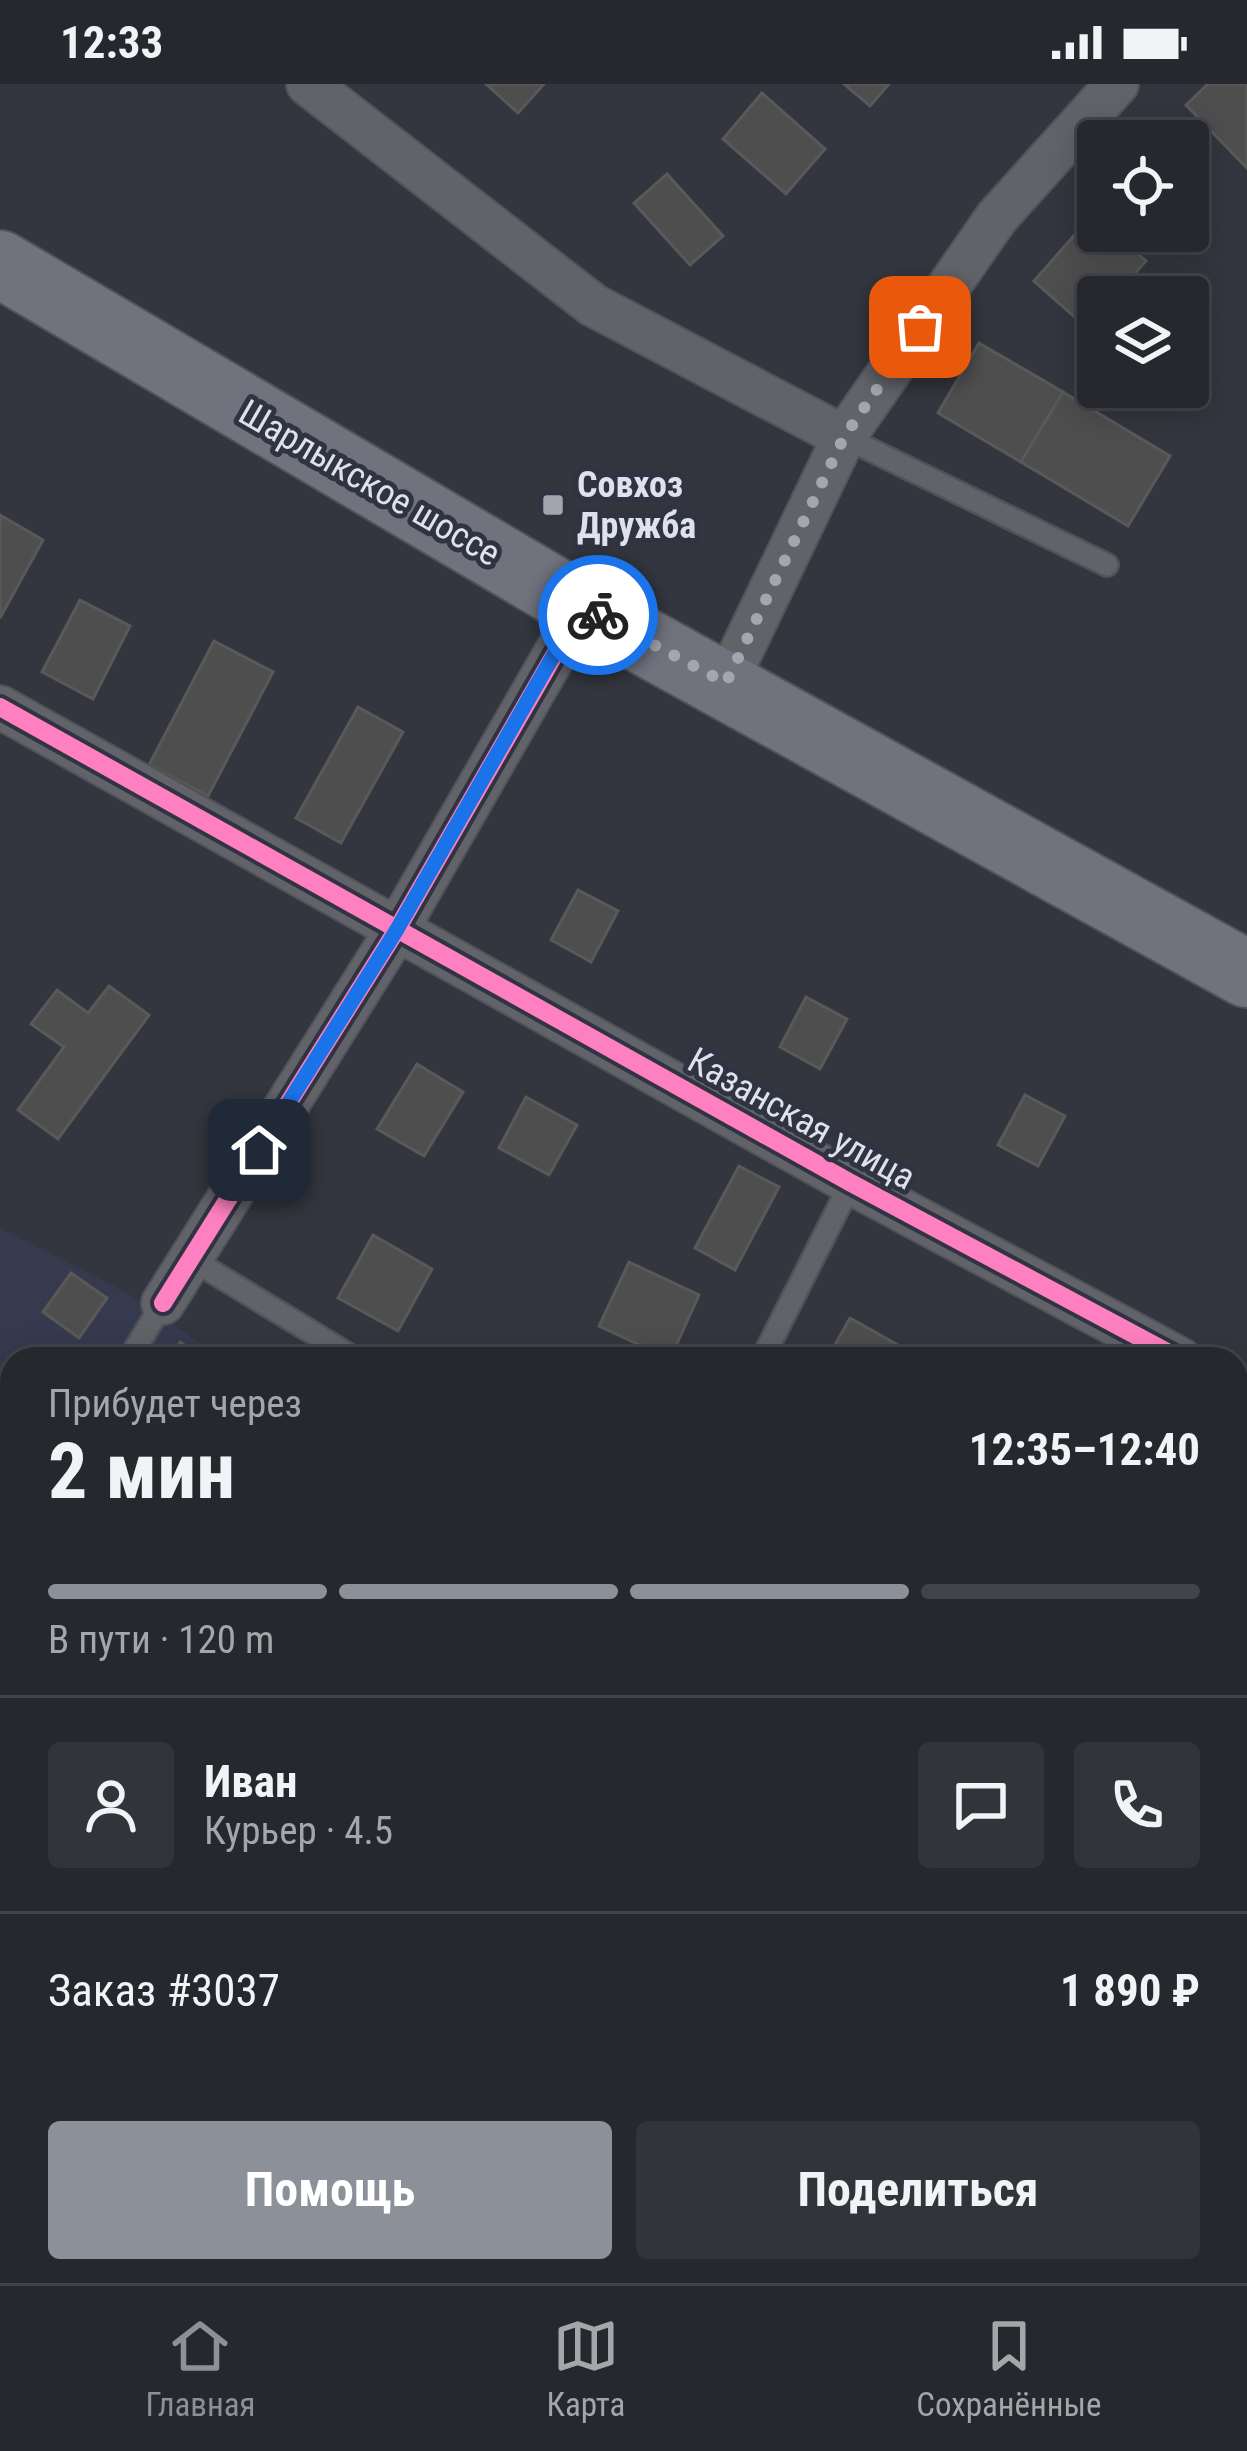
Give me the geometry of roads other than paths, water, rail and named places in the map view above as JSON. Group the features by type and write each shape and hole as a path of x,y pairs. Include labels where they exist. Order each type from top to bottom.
{"main road":[{"name":"Шарлыкское шоссе","path":"0,264 581,607 1247,974"}],"street":[{"path":"308,84 593,304 844,437"},
{"path":"726,683 844,437 997,217 1117,84"},
{"path":"164,1303 396,931 581,607"},
{"name":"Казанская улица","path":"0,707 851,1183 1158,1347"}],"lane":[{"path":"844,437 1107,565"},
{"path":"768,1347 851,1183"},
{"path":"191,1259 336,1347"},
{"path":"136,1347 164,1303"}],"place":[{"name":"Совхоз Дружба","path":"553,505"}]}
